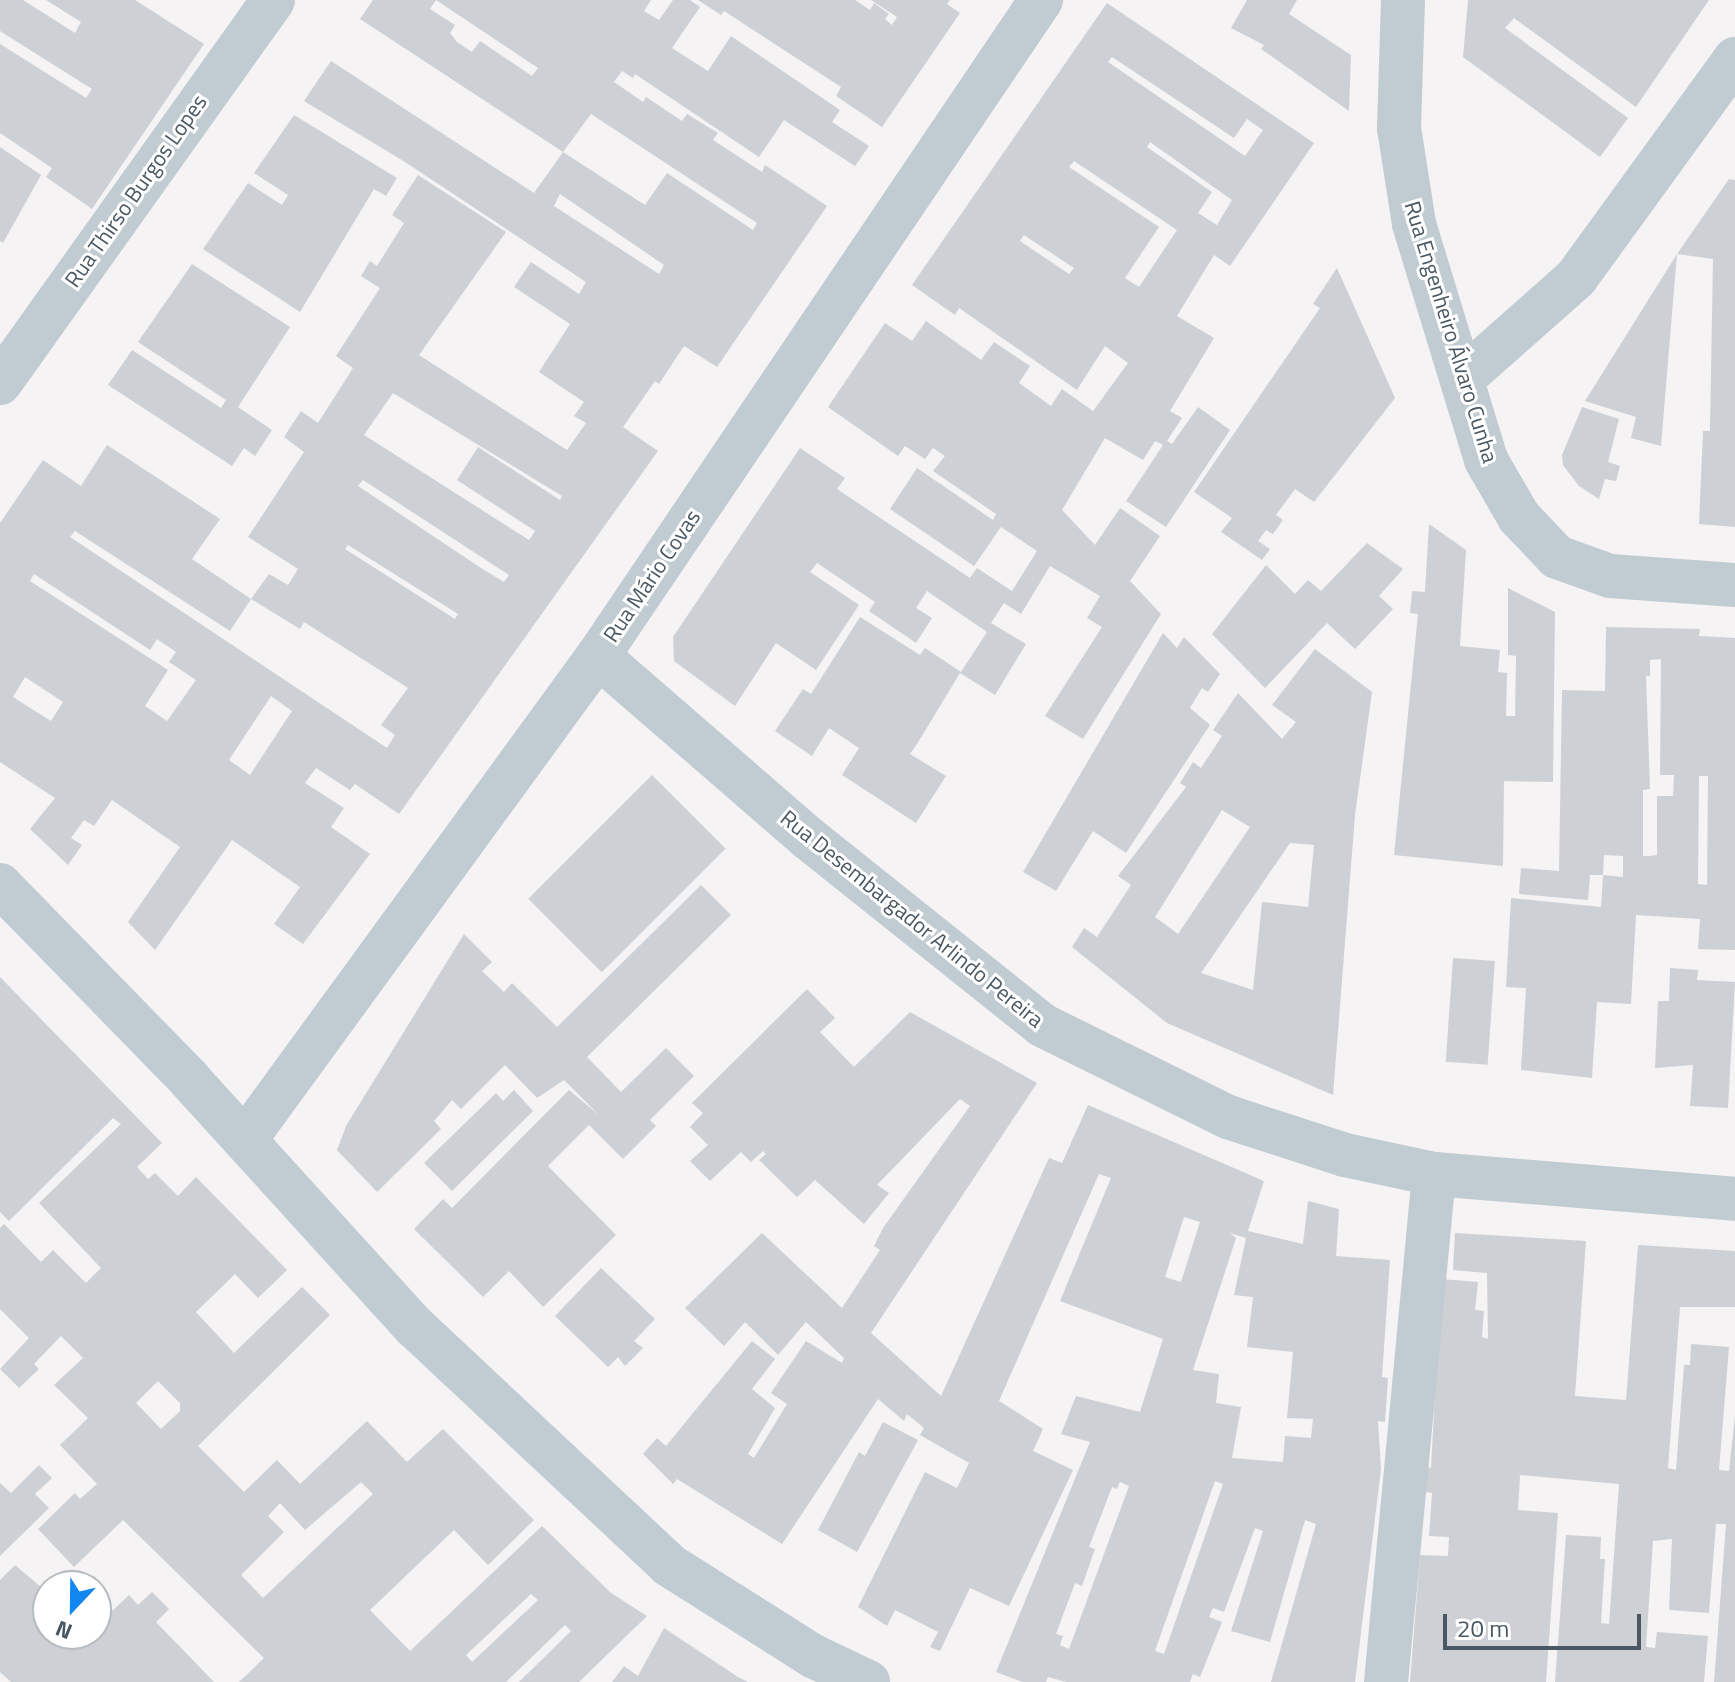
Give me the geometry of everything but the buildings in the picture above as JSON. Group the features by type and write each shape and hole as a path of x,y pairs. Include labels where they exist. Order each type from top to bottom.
{"street":[{"name":"Rua Thirso Burgos Lopes","path":"0,383 273,0"},
{"name":"Rua Mário Covas","path":"245,1140 598,656 1041,0"},
{"name":"Rua Engenheiro Álvaro Cunha","path":"1403,0 1399,128 1414,224 1486,460 1519,517 1557,557 1610,576 1735,585"},
{"path":"1463,378 1576,278 1735,59"},
{"name":"Rua Desembargador Arlindo Pereira","path":"598,656 808,838 1042,1025 1228,1117 1345,1155 1434,1174 1617,1193 1735,1199"},
{"path":"0,885 245,1140 415,1327 669,1565 813,1656 868,1682"},
{"path":"1386,1682 1434,1174"}]}
